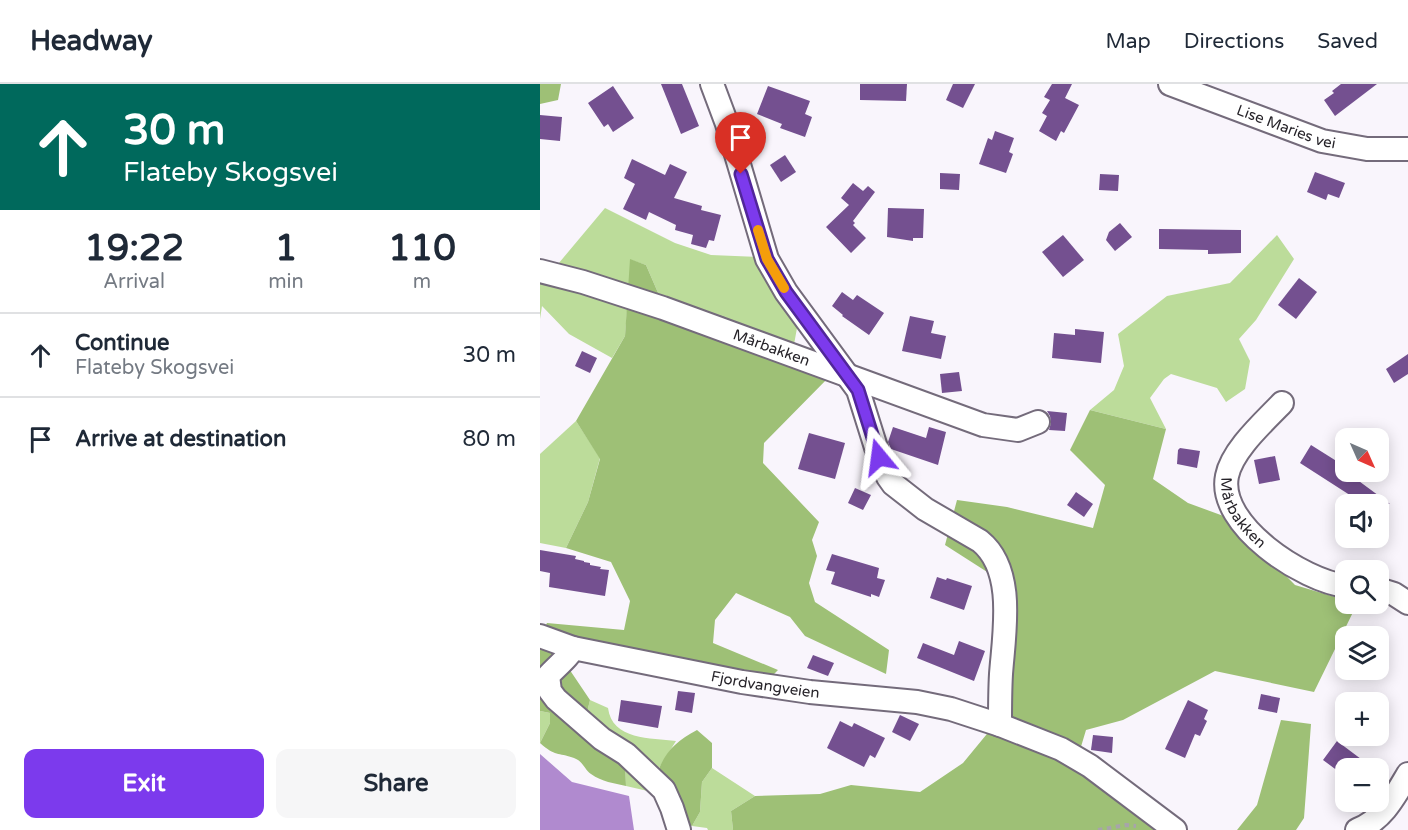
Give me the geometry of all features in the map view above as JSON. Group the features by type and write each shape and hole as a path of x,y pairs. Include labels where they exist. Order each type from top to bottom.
{"street":[{"path":"712,84 727,124 767,259 786,292 858,390 879,457 894,484 925,509 987,547 995,559 1000,572 1006,610 1000,725"},
{"name":"Lise Maries vei","path":"1170,84 1298,134 1322,141 1367,150 1408,149"},
{"name":"Mårbakken","path":"540,271 583,282 663,308 983,425 1018,430 1038,422"},
{"name":"Mårbakken","path":"1282,403 1236,454 1227,477 1229,503 1247,528 1281,557 1318,579 1335,583"},
{"path":"1389,592 1408,603"},
{"name":"Fjordvangveien","path":"540,636 573,648 741,682 810,692 917,702 951,709 1000,725 1071,754 1175,830"},
{"path":"573,648 572,653 560,662 548,676 550,691 556,699 602,739 626,754 664,790 679,830"},
{"path":"1357,830 1382,814 1408,774"}],"path":[{"path":"1098,830 1126,825 1137,826"}],"green space":[{"path":"540,84 561,84 558,100 540,104"},
{"path":"605,208 675,243 711,255 759,257 797,328 791,361 734,340 726,317 659,295 646,265 631,260 625,336 612,358 569,334 542,306 540,319 540,282 543,282"},
{"path":"1277,235 1294,259 1256,320 1239,339 1250,361 1245,389 1226,402 1217,388 1171,374 1164,379 1150,398 1166,429 1090,410 1114,390 1124,366 1118,334 1167,296 1230,283"},
{"path":"630,259 646,265 659,295 726,317 734,340 831,375 764,443 763,463 819,522 812,540 817,556 809,583 815,602 889,650 886,674 805,636 790,617 736,593 715,620 713,643 778,670 771,677 655,659 544,629 547,623 624,630 630,601 611,562 566,548 588,502 600,459 576,421 625,336"},
{"path":"1090,410 1166,429 1153,479 1188,503 1229,518 1295,585 1335,597 1335,614 1352,614 1346,626 1335,626 1335,649 1314,692 1215,671 1123,720 1086,730 1080,750 1169,830 733,830 731,811 755,796 820,794 851,785 920,792 963,763 991,729 995,577 945,545 957,500 1007,507 1093,528 1105,485 1070,450"},
{"path":"576,421 600,458 588,502 566,548 540,543 540,454"},
{"path":"540,644 555,648 590,700 585,721 625,761 626,786 595,777 577,759 553,752 540,743 550,723 550,713 540,711"},
{"path":"590,700 608,708 611,718 625,732 645,738 676,741 659,768 652,792 626,786 625,761 585,721"},
{"path":"540,711 550,713 550,723 540,743"},
{"path":"1281,720 1311,724 1304,818 1296,830 1237,830 1257,805"},
{"path":"697,730 712,743 712,768 702,782 700,812 692,826 685,822 656,778 662,762 671,749"},
{"path":"712,768 755,796 731,811 733,830 708,830 692,826 700,812 702,782"}],"shaded area":[{"path":"540,754 572,782 629,796 634,830 540,830"}],"building":[{"path":"661,84 682,84 699,126 681,134"},
{"path":"860,84 907,84 906,101 860,100"},
{"path":"953,84 975,84 963,108 946,100"},
{"path":"1052,84 1072,84 1065,98 1079,105 1064,133 1061,131 1056,141 1039,131 1047,116 1042,113 1050,100 1044,97"},
{"path":"1341,84 1377,84 1335,116 1324,100"},
{"path":"613,86 634,118 613,132 608,124 604,127 588,103"},
{"path":"768,86 810,101 805,114 812,117 805,137 780,128 782,124 757,114"},
{"path":"540,115 562,117 560,141 540,139"},
{"path":"995,131 1014,138 1009,152 1013,154 1006,173 979,164 988,138 992,140"},
{"path":"785,155 796,172 781,182 770,165"},
{"path":"632,159 665,175 670,164 687,172 674,198 702,206 701,210 721,215 714,241 709,240 706,248 691,244 693,235 675,230 676,225 649,212 646,220 623,209 635,184 624,178"},
{"path":"1315,172 1345,183 1339,198 1328,194 1326,200 1307,192"},
{"path":"940,173 960,174 959,190 940,189"},
{"path":"1100,174 1119,175 1118,191 1099,190"},
{"path":"853,183 863,191 868,186 875,192 853,221 855,223 853,225 866,238 851,253 826,227 849,205 841,198"},
{"path":"888,208 924,209 923,238 913,238 913,241 887,237"},
{"path":"1120,223 1132,237 1115,251 1106,240 1109,232"},
{"path":"1159,229 1241,230 1241,253 1208,254 1208,250 1159,249"},
{"path":"1063,235 1084,260 1063,277 1042,252"},
{"path":"1299,278 1317,292 1296,319 1278,305"},
{"path":"842,292 853,300 857,295 884,313 869,335 832,306"},
{"path":"910,316 934,321 931,333 946,336 941,359 902,351"},
{"path":"1075,329 1104,332 1101,363 1052,358 1054,333 1075,335"},
{"path":"582,351 597,358 590,373 575,366"},
{"path":"1408,354 1408,374 1394,383 1386,369"},
{"path":"959,372 962,391 942,393 940,374"},
{"path":"1047,411 1067,413 1065,431 1049,430 1051,423"},
{"path":"893,427 926,438 929,427 946,432 938,465 891,449 888,442"},
{"path":"809,433 845,443 835,479 798,469"},
{"path":"1311,445 1335,460 1335,482 1360,482 1376,494 1348,494 1300,463"},
{"path":"1180,448 1200,451 1197,468 1177,464"},
{"path":"1275,456 1280,480 1259,484 1254,460"},
{"path":"855,488 871,495 863,510 848,503"},
{"path":"1076,492 1093,504 1084,517 1067,505"},
{"path":"540,550 576,556 575,559 601,567 600,569 609,570 605,596 549,587 550,573 540,571"},
{"path":"832,554 879,568 877,578 885,580 879,597 871,594 871,597 831,584 835,572 826,570"},
{"path":"937,577 972,586 964,610 930,598"},
{"path":"959,641 985,651 974,681 917,658 923,643 954,655"},
{"path":"813,655 834,663 828,676 807,668"},
{"path":"678,691 695,693 692,713 675,710"},
{"path":"1261,694 1280,698 1277,713 1258,709"},
{"path":"621,700 662,706 658,728 618,721"},
{"path":"1188,700 1208,710 1204,719 1207,721 1200,736 1195,734 1185,758 1165,749"},
{"path":"900,715 919,724 910,741 892,732"},
{"path":"840,721 852,727 854,723 885,738 875,758 870,755 864,767 827,748"},
{"path":"1093,735 1113,737 1112,753 1091,750"},
{"path":"1335,744 1335,746 1344,746 1360,758 1335,758 1335,769 1323,760"}],"slow traffic":[{"path":"758,230 767,259 784,288"}],"route":[{"path":"741,174 767,259 786,292 858,390 879,457"}]}
